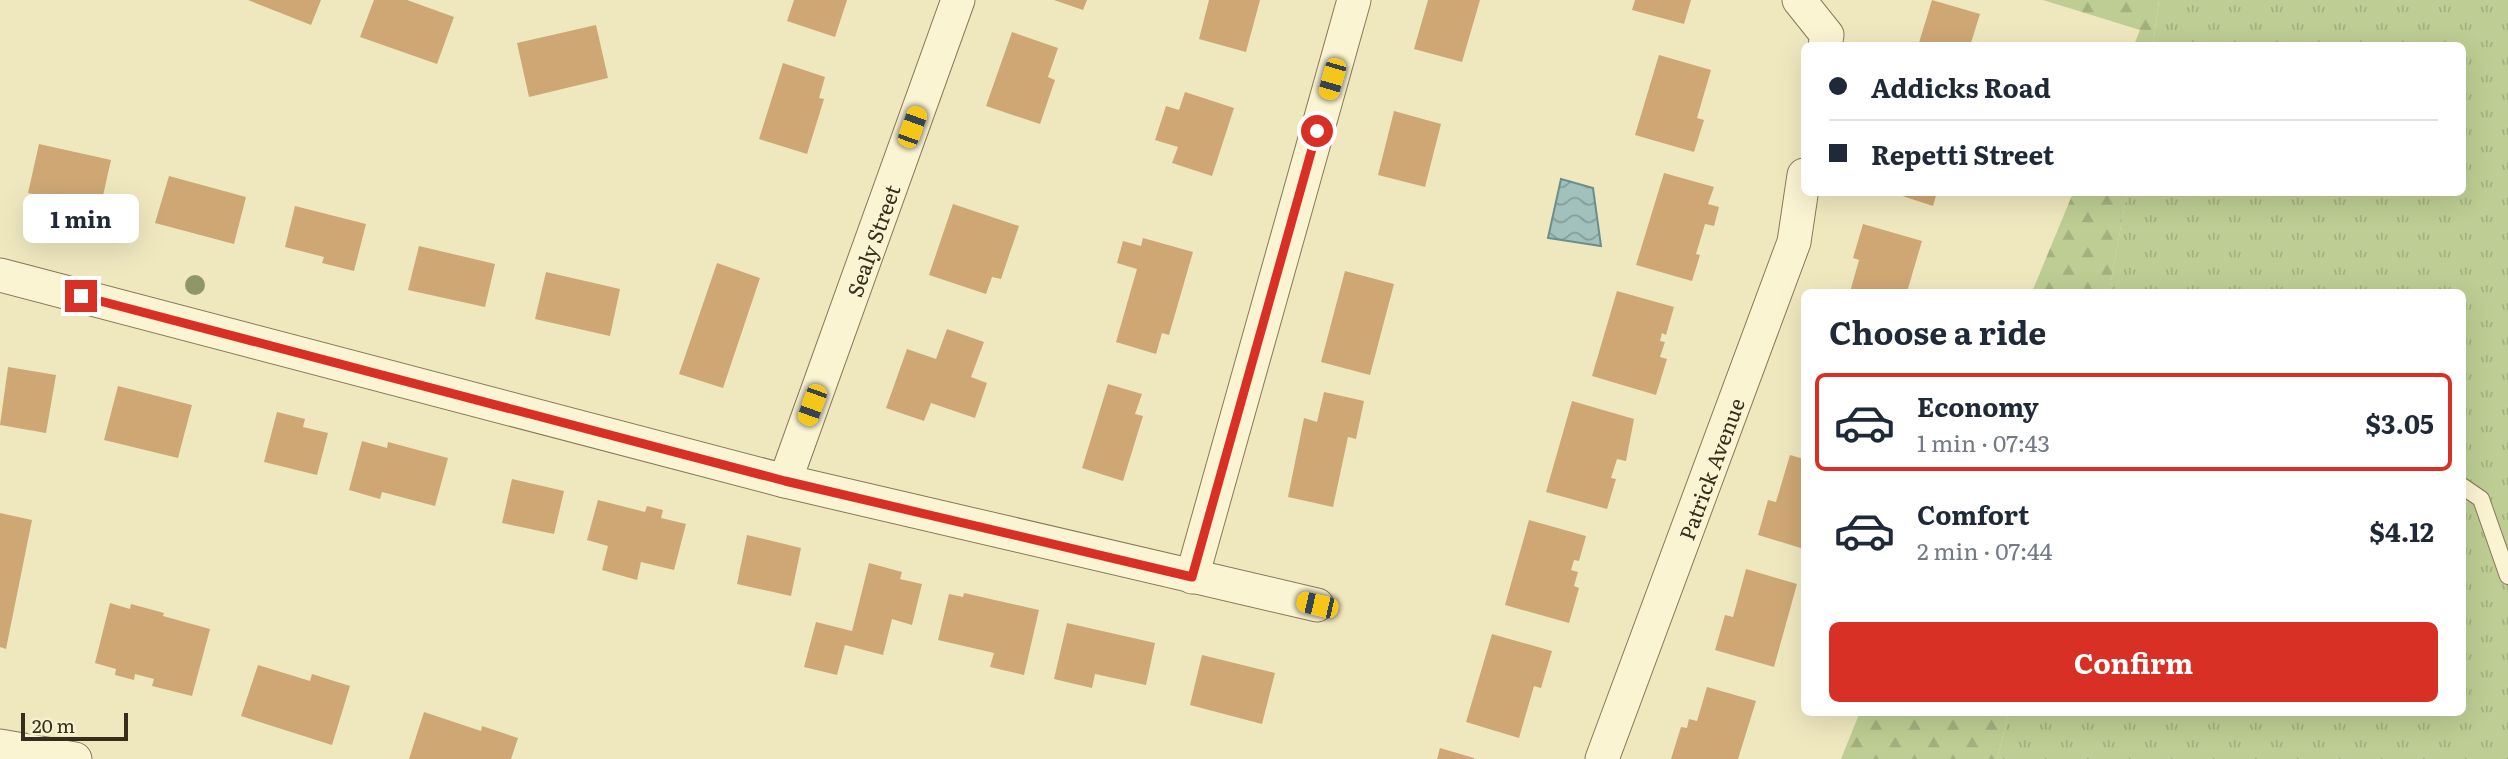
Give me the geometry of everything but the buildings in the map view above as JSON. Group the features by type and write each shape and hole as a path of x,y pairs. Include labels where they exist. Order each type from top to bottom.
{"street":[{"name":"Sealy Street","path":"785,481 958,0"},
{"path":"1192,577 1354,0"},
{"path":"1799,0 1827,35 1826,42"},
{"name":"Patrick Avenue","path":"1602,759 1794,242 1801,196"},
{"path":"0,275 785,481 1317,605"},
{"path":"0,746 75,759"}],"lane":[{"path":"2466,489 2481,499 2508,576"}],"green space":[{"path":"2043,0 2159,0 2153,42 2135,42 2140,30"},
{"path":"2159,0 2508,0 2508,759 1997,759 2008,716 2466,716 2466,289 2110,289 2126,196 2466,196 2466,42 2153,42"},
{"path":"2072,196 2126,196 2110,289 2033,289"},
{"path":"1858,716 2008,716 1997,759 1841,759"}],"water":[{"path":"1561,179 1593,188 1601,246 1548,238"}],"route":[{"path":"81,296 785,481 1192,577 1317,131"}]}
